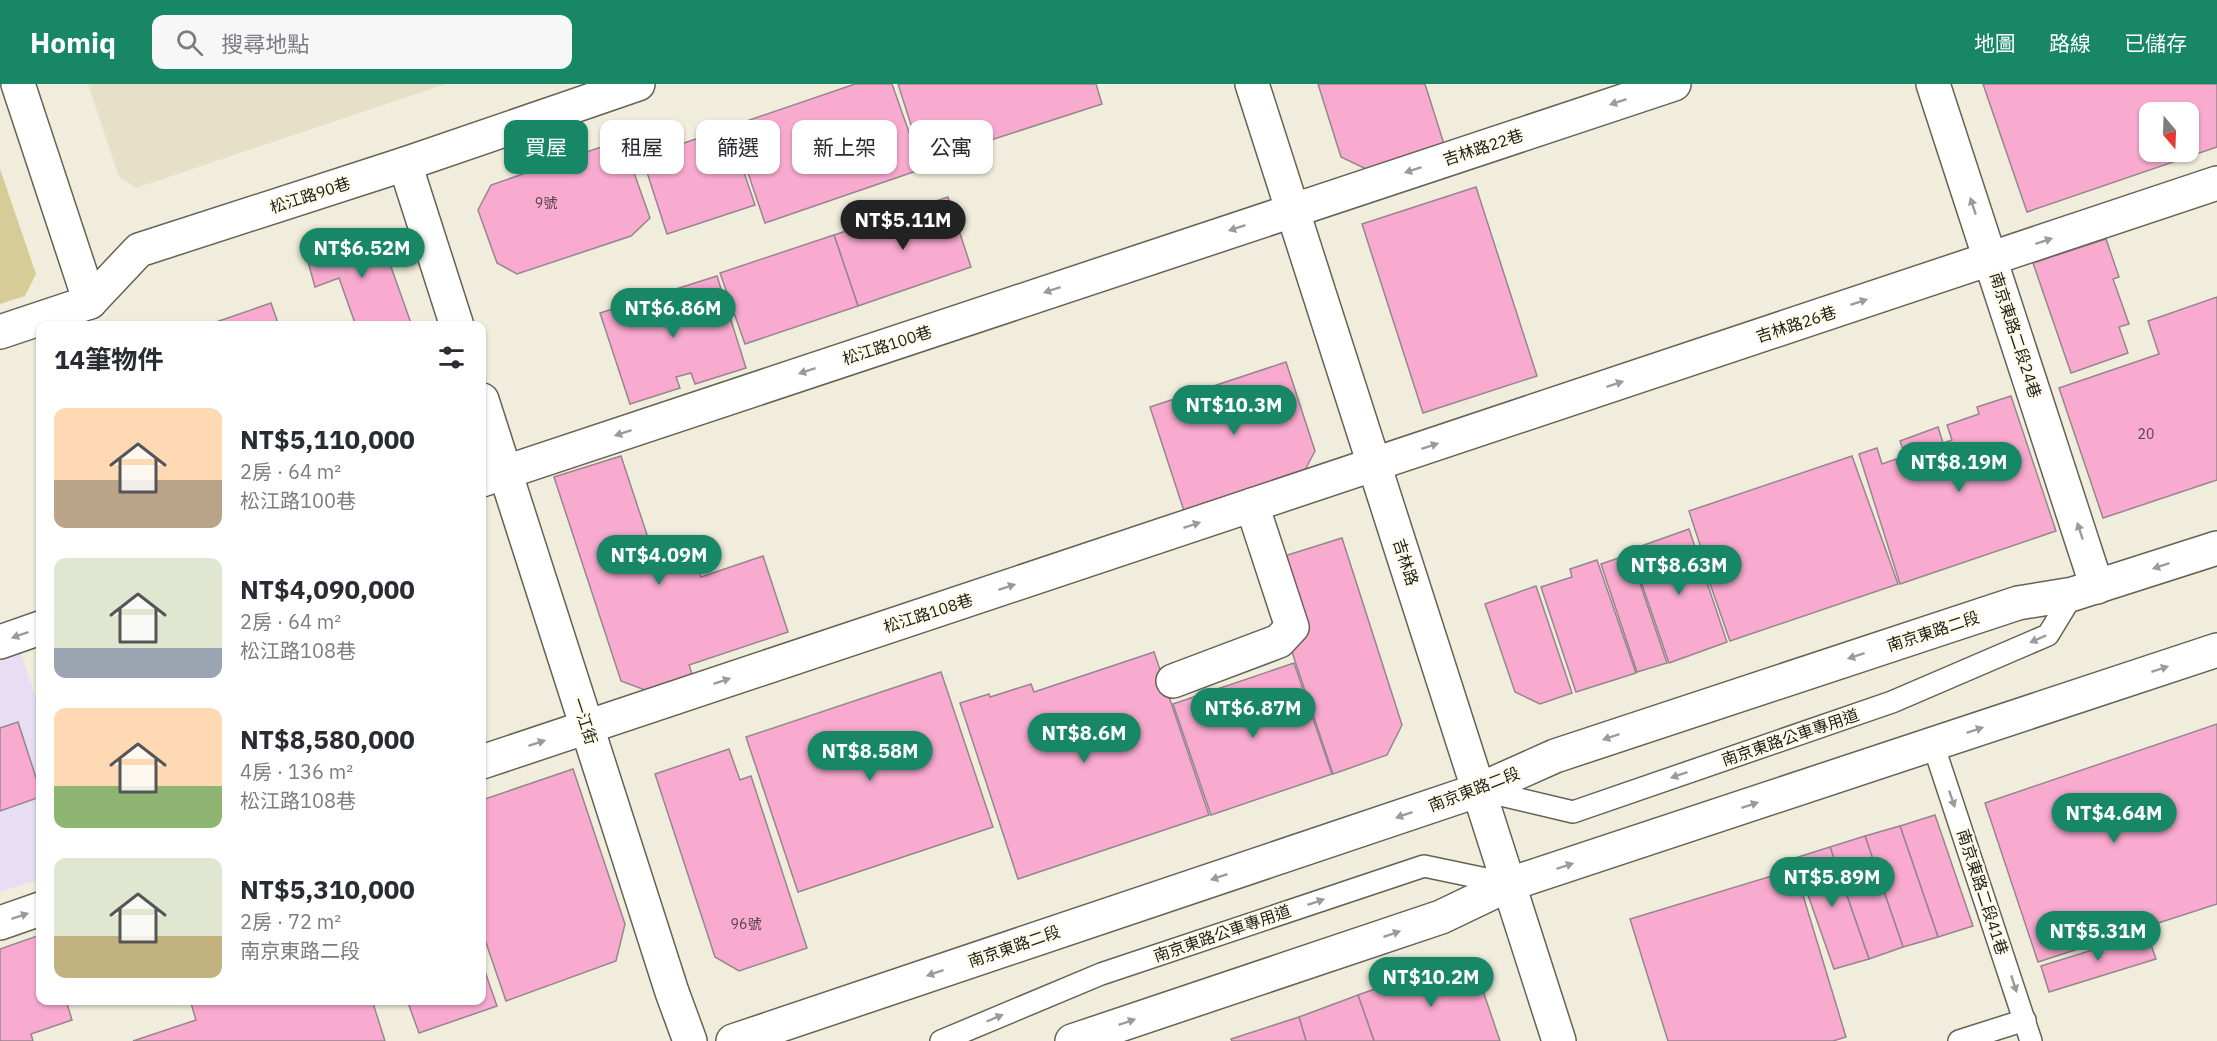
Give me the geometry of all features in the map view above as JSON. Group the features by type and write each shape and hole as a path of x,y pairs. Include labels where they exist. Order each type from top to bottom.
{"street":[{"path":"0,89 17,84 90,302"},
{"name":"松江路90巷","path":"0,332 90,302 139,250 405,164 638,84"},
{"name":"吉林路","path":"1252,84 1559,1041"},
{"name":"吉林路22巷","path":"1293,209 1674,84"},
{"name":"南京東路二段24巷","path":"1934,84 1991,259 2085,591"},
{"path":"405,164 455,321"},
{"name":"吉林路26巷","path":"1374,464 2217,183"},
{"name":"松江路100巷","path":"493,476 1293,209"},
{"name":"一江街","path":"486,428 493,476 587,726 672,992 690,1041"},
{"name":"松江路108巷","path":"486,761 1374,464"},
{"path":"1173,681 1280,641 1292,627 1252,505"},
{"name":"南京東路二段","path":"733,1041 1479,789 1555,756 2018,603 2085,591 2217,548"},
{"path":"0,642 36,629"},
{"path":"1072,1041 1441,917 1510,884 2217,650"},
{"path":"0,923 36,910"}],"lane":[{"name":"南京東路公車專用道","path":"1479,789 1573,812 1892,702 2048,634 2085,591"},
{"name":"南京東路二段41巷","path":"1933,744 2031,1041"},
{"name":"南京東路公車專用道","path":"941,1041 1101,974 1424,866 1510,884"},
{"path":"1959,1041 2025,1020"}],"shaded area":[{"path":"88,84 446,84 136,188 119,177"},
{"path":"0,169 36,274 25,296 0,304"},
{"path":"19,647 36,698 36,880 0,892 0,653"}],"building":[{"path":"855,84 892,84 909,132 909,173 765,223 748,174 780,174 780,120 750,120"},
{"path":"898,84 1096,84 1102,104 993,139 993,120 910,120"},
{"path":"1318,84 1425,84 1444,144 1366,169 1341,157"},
{"path":"1983,84 2217,84 2217,147 2199,153 2199,102 2139,102 2139,162 2173,162 2027,212"},
{"path":"696,139 696,174 745,174 755,205 667,234 648,174 684,174 684,143"},
{"path":"600,147 600,174 634,174 650,218 631,236 517,274 497,263 478,210 491,185 523,174 588,174 588,151"},
{"path":"1476,187 1537,376 1423,413 1362,224"},
{"path":"948,197 971,267 858,306 834,235"},
{"path":"362,232 380,236 410,321 354,321 339,278 315,287 305,251"},
{"path":"834,235 858,306 745,344 720,273"},
{"path":"2106,239 2119,277 2113,279 2129,324 2119,327 2128,353 2071,373 2033,263"},
{"path":"717,276 746,368 695,384 691,373 676,377 680,388 630,404 600,313"},
{"path":"2217,297 2217,480 2103,518 2059,388 2159,354 2148,321"},
{"path":"271,303 277,321 219,321"},
{"path":"1286,362 1315,451 1305,470 1184,511 1150,407"},
{"path":"2011,396 2056,531 1900,584 1859,454 1877,448 1882,464 1896,459 1897,464 1907,461 1900,441 1938,427 1943,443 1952,440 1947,425 1979,414 1977,407"},
{"path":"621,456 657,565 668,561 671,570 697,562 701,577 763,556 788,632 689,665 692,674 645,690 621,681 554,477"},
{"path":"1852,456 1898,584 1730,641 1700,555 1703,554 1689,511"},
{"path":"1689,529 1727,642 1669,663 1630,550"},
{"path":"1342,538 1402,725 1387,755 1333,774 1289,643 1304,638 1278,558"},
{"path":"1630,554 1667,663 1637,672 1601,564"},
{"path":"1597,560 1636,673 1576,692 1541,587 1572,577 1570,569"},
{"path":"1536,586 1572,693 1540,704 1515,692 1485,604"},
{"path":"1154,652 1209,815 1018,879 960,703 989,694 990,697 1031,684 1034,692"},
{"path":"1294,663 1332,774 1211,815 1173,704"},
{"path":"941,672 993,827 798,892 746,737"},
{"path":"18,722 36,778 36,798 0,811 0,728"},
{"path":"2217,724 2217,904 2038,962 1985,803"},
{"path":"729,749 740,780 751,776 807,948 739,971 715,957 655,774"},
{"path":"573,769 625,924 616,961 506,1001 486,943 486,799"},
{"path":"1935,815 1973,926 1938,937 1900,826"},
{"path":"1900,826 1938,937 1903,947 1865,836"},
{"path":"1865,836 1903,947 1869,959 1830,847"},
{"path":"1830,847 1869,959 1834,969 1795,858"},
{"path":"1795,869 1846,1037 1833,1041 1668,1041 1630,919"},
{"path":"2147,933 2156,959 2049,992 2041,966"},
{"path":"36,936 36,1005 68,1005 72,1020 31,1034 33,1041 0,1041 0,949"},
{"path":"1462,958 1479,979 1500,1041 1374,1041 1358,995"},
{"path":"486,974 497,1006 419,1033 409,1005 486,1005"},
{"path":"1358,995 1374,1041 1306,1041 1299,1017"},
{"path":"192,1005 374,1005 385,1041 133,1041 196,1020"},
{"path":"1299,1017 1306,1041 1232,1041 1231,1039"}]}
